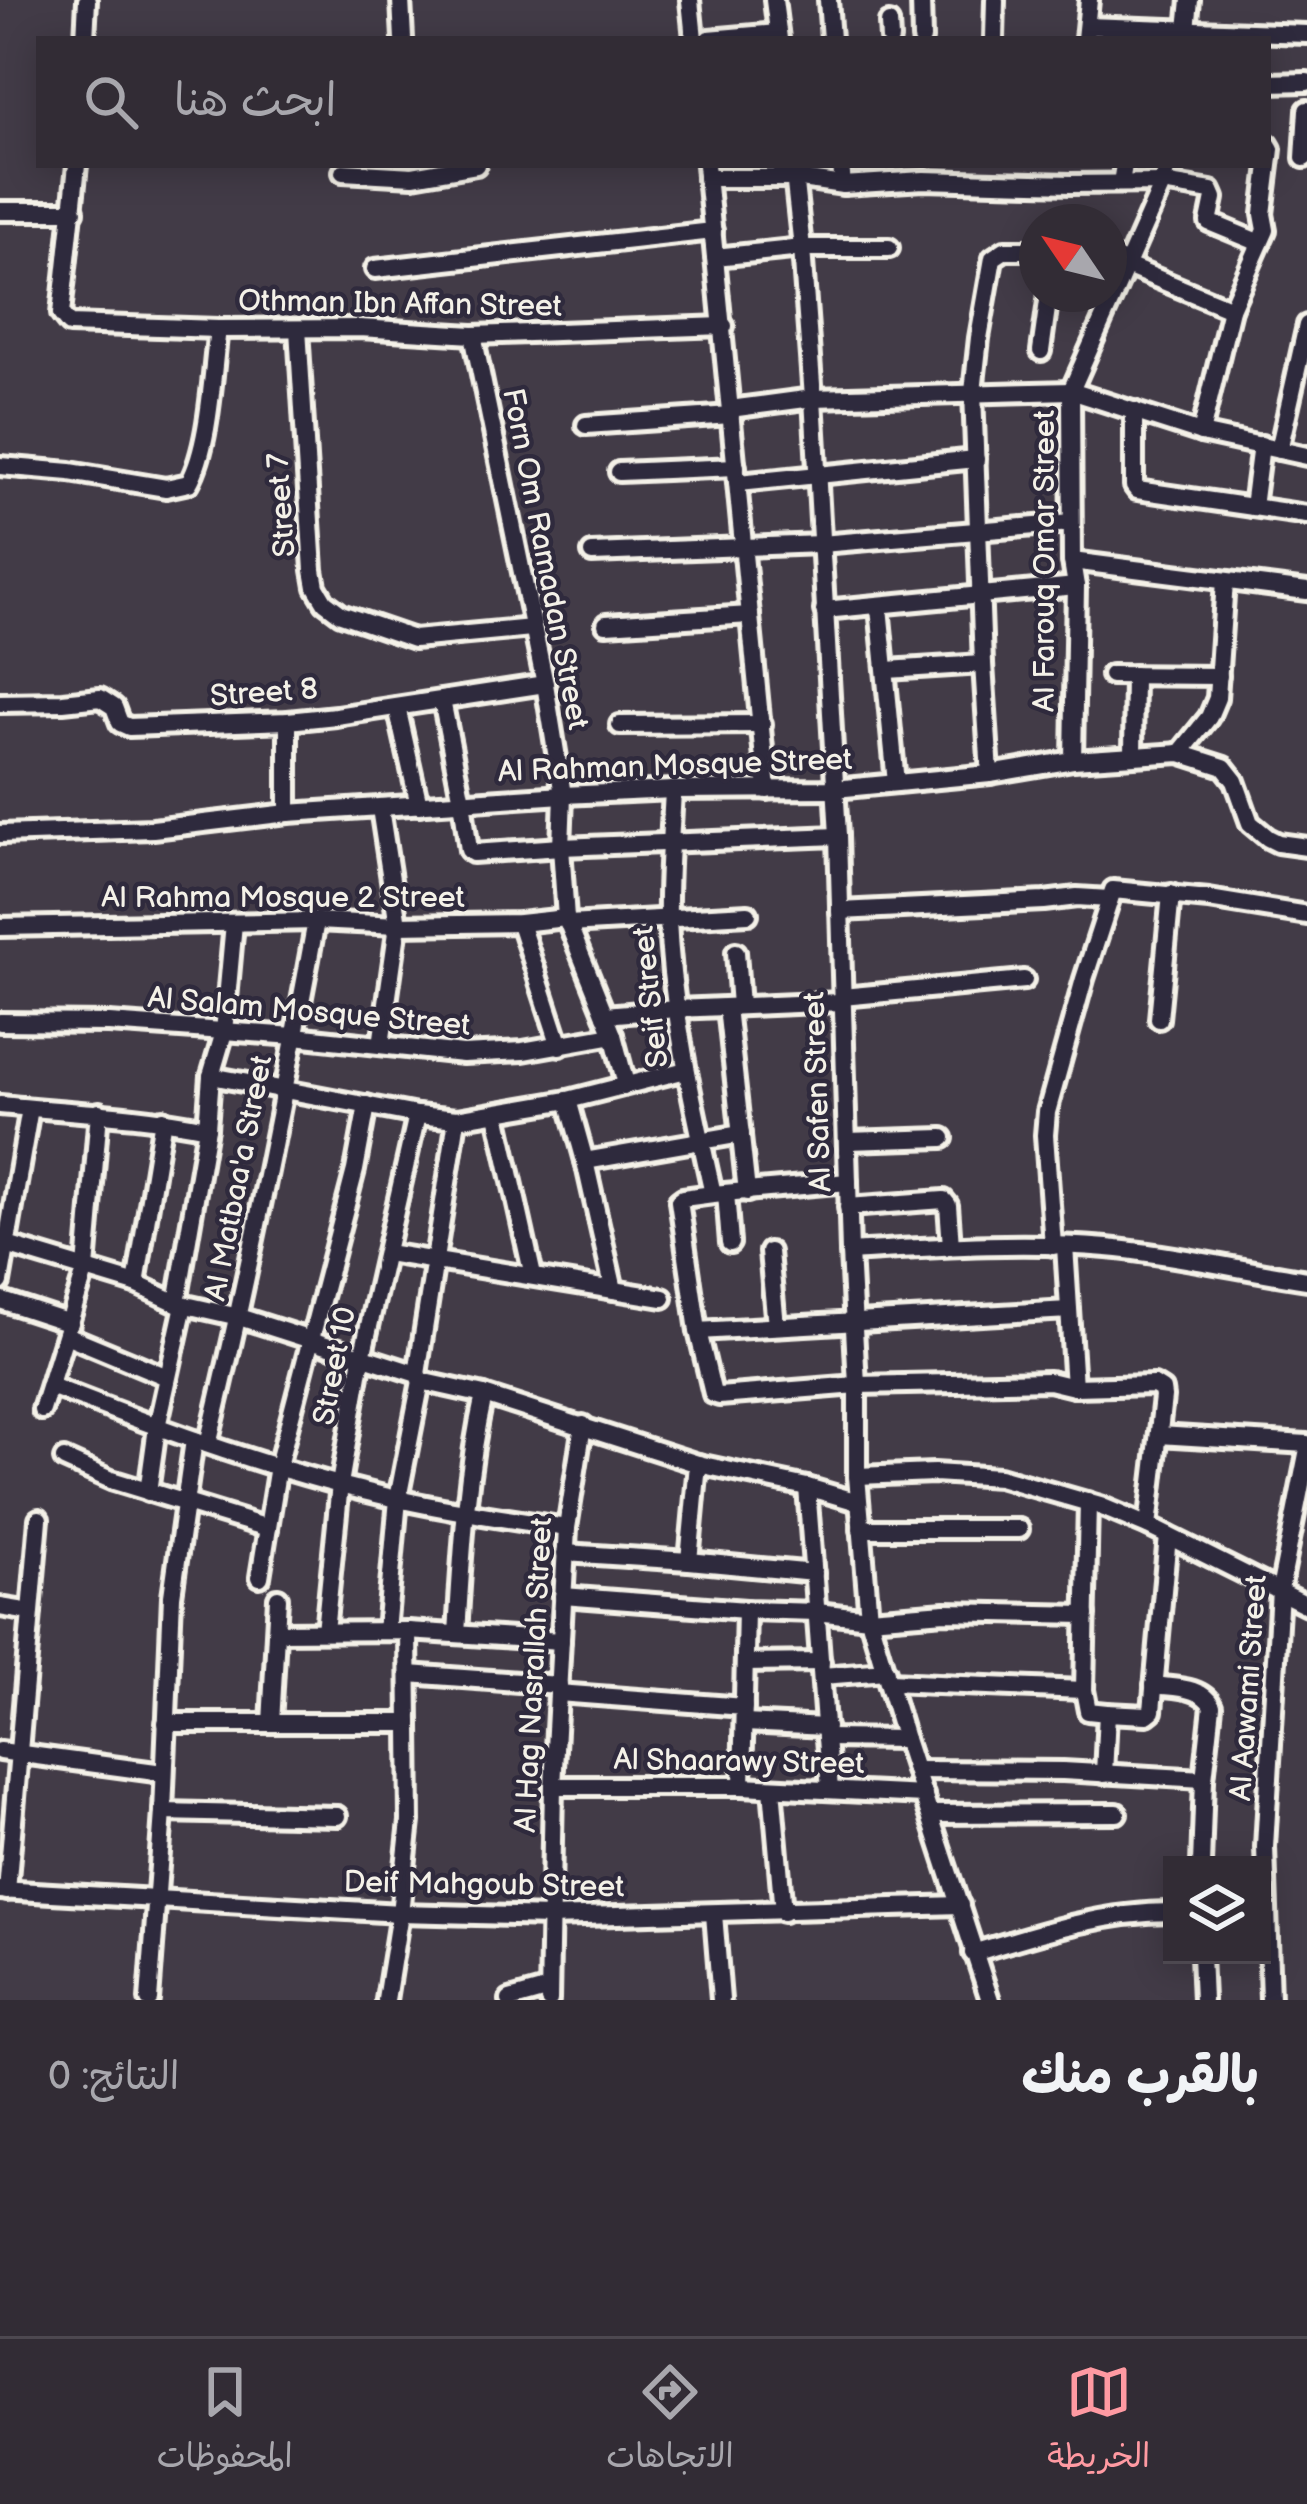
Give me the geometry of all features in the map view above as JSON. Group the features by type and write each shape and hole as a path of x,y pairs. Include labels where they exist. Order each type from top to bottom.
{"street":[{"path":"85,36 88,0"},
{"path":"401,0 404,36"},
{"path":"690,0 694,36"},
{"path":"774,0 778,36"},
{"path":"828,0 831,36"},
{"path":"921,0 922,36"},
{"path":"994,36 995,0"},
{"path":"1089,0 1086,33 1307,34"},
{"path":"1187,34 1190,0"},
{"path":"1271,83 1307,82"},
{"path":"1271,150 1305,158 1307,110"},
{"path":"0,211 74,211 76,168"},
{"path":"343,172 444,168"},
{"path":"842,168 843,185"},
{"path":"1201,433 1231,309 1266,230 1267,168"},
{"path":"767,790 707,171 793,171 843,185 924,173 1165,174 1210,191 1214,198 1209,222 1260,243"},
{"name":"Al Safen Street","path":"793,171 802,248 838,836 856,1476 869,1618 990,2000"},
{"name":"Al Farouq Omar Street","path":"1073,760 1076,586 1071,391 1165,174"},
{"name":"Othman Ibn Affan Street","path":"74,211 61,314 76,325 360,328 472,335 724,326"},
{"path":"375,269 713,232"},
{"path":"715,257 802,248 889,248"},
{"path":"990,774 973,392 992,259 1005,250 1019,250"},
{"path":"1128,264 1231,309"},
{"path":"1041,351 1046,312"},
{"path":"1253,507 1303,354 1307,326"},
{"path":"0,466 166,488 189,482 203,439 218,329"},
{"name":"Street 7","path":"298,329 313,570 325,602 341,614 414,639 532,628"},
{"name":"Forn Om Ramadan Street","path":"472,335 545,684 563,795 561,847 567,921 613,1035 626,1084"},
{"path":"586,425 730,412 812,398 1071,391 1201,433 1307,456"},
{"path":"1134,411 1137,490 1307,515"},
{"path":"619,472 816,475 976,459"},
{"path":"592,553 820,544 1071,523"},
{"path":"1072,561 1307,591"},
{"path":"1180,753 1209,717 1217,698 1225,581"},
{"path":"824,610 1076,586"},
{"path":"879,607 896,782"},
{"path":"606,624 750,615"},
{"path":"887,670 982,664"},
{"path":"1111,675 1220,676"},
{"path":"1133,754 1134,675"},
{"name":"Street 8","path":"0,704 100,698 129,727 288,721 545,684"},
{"path":"442,700 473,853 838,836"},
{"path":"397,706 419,805"},
{"path":"288,721 288,813"},
{"path":"620,725 762,724"},
{"name":"Al Rahman Mosque Street","path":"0,834 153,830 288,813 563,795 835,790 1073,760 1180,753 1224,767 1235,781 1250,823 1268,838 1307,848"},
{"name":"Seif Street","path":"673,790 668,920 676,1009 701,1139 730,1243"},
{"path":"380,808 398,925 381,1045"},
{"path":"1074,1387 1045,1124 1113,890 1307,915"},
{"path":"1159,1018 1171,894"},
{"path":"840,910 1109,899"},
{"path":"567,921 748,914"},
{"name":"Al Matbaa'a Street","path":"149,2000 174,1570 185,1504 239,1318 316,921"},
{"name":"Al Rahma Mosque 2 Street","path":"0,926 567,921"},
{"path":"148,1492 181,1304 212,1076 224,1032 234,923"},
{"path":"520,923 560,1046"},
{"path":"736,952 733,1006 747,1192"},
{"path":"605,1015 842,1000 1024,980"},
{"name":"Al Salam Mosque Street","path":"0,1022 109,1023 463,1054 560,1046 613,1035"},
{"path":"212,1076 457,1119 568,1100 686,1070"},
{"path":"568,1100 614,1290"},
{"path":"0,1105 163,1119 207,1128"},
{"path":"260,1577 278,1466 356,1170 367,1105"},
{"path":"0,1282 29,1108"},
{"path":"42,1410 86,1268 99,1112"},
{"path":"496,1114 532,1276"},
{"name":"Street 10","path":"326,1631 340,1484 362,1357 417,1115"},
{"path":"136,1284 163,1119"},
{"path":"386,1631 398,1499 457,1119"},
{"path":"585,1161 741,1134"},
{"path":"847,1141 943,1138"},
{"path":"848,1182 679,1201 698,1331 716,1396 857,1384 1154,1384 1163,1396 1148,1526"},
{"path":"848,1208 944,1200 951,1246"},
{"path":"4,1245 698,1464 858,1502"},
{"path":"850,1252 951,1246 1112,1249 1307,1280"},
{"path":"769,1252 776,1327"},
{"path":"387,1253 663,1298"},
{"path":"0,1300 167,1377"},
{"path":"698,1331 1069,1310"},
{"path":"51,1386 201,1442 340,1484 464,1513 567,1528"},
{"path":"457,1634 464,1513 484,1395"},
{"name":"Al Hag Nasrallah Street","path":"549,1995 567,1528 583,1425"},
{"path":"1159,1435 1307,1444"},
{"name":"Al Aawami Street","path":"1270,2000 1265,1847 1280,1590 1301,1513 1307,1454"},
{"path":"64,1459 111,1480 268,1528"},
{"path":"689,1561 698,1464"},
{"path":"856,1476 934,1473 999,1478 1088,1502 1148,1526 1307,1605"},
{"path":"807,1487 830,1790"},
{"path":"1088,1502 1084,1690 1088,1711 1150,1714 1168,1536"},
{"name":"Deif Mahgoub Street","path":"39,1519 31,1612 9,1753 4,1891 550,1917 960,1905"},
{"path":"861,1529 1019,1529"},
{"path":"566,1553 814,1573"},
{"path":"563,1596 869,1618 945,1612 1086,1615"},
{"path":"271,1723 278,1598"},
{"path":"0,1607 31,1612"},
{"path":"742,1786 746,1610"},
{"path":"277,1632 408,1631 561,1641"},
{"path":"386,2000 410,1821 408,1631"},
{"path":"745,1664 1084,1690"},
{"path":"409,1674 558,1689 744,1715 826,1732 905,1739"},
{"path":"1154,1685 1202,1694 1212,1706 1202,1856"},
{"path":"1104,1774 1107,1713"},
{"path":"166,1723 409,1723"},
{"path":"9,1753 163,1773"},
{"path":"915,1770 1204,1779"},
{"name":"Al Shaarawy Street","path":"554,1786 742,1786 924,1795"},
{"path":"772,1788 783,1912"},
{"path":"163,1812 337,1816"},
{"path":"931,1814 1117,1814"},
{"path":"973,1953 1077,1922 1163,1912"},
{"path":"714,1914 721,2000"},
{"path":"1201,1964 1203,2000"},
{"path":"510,2000 549,1995"}]}
